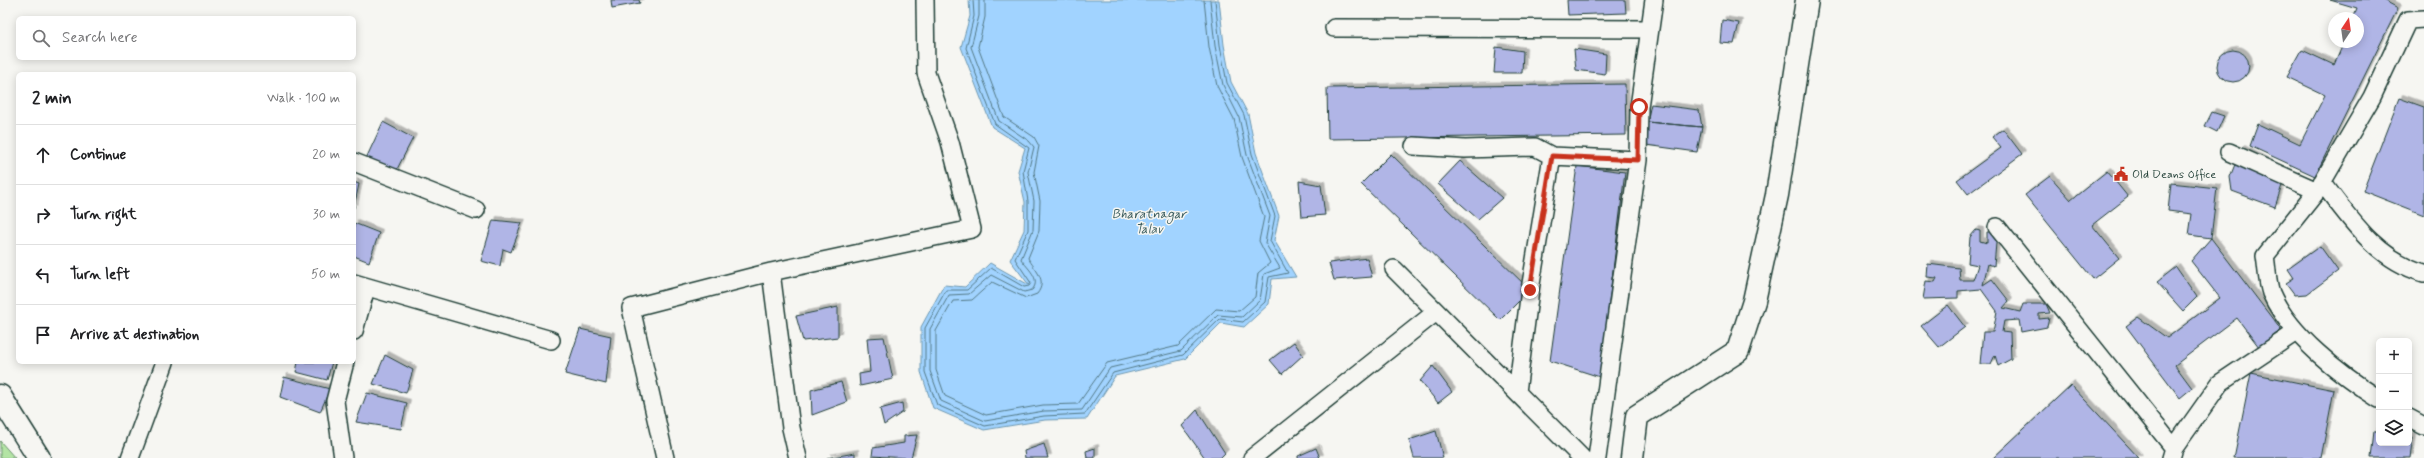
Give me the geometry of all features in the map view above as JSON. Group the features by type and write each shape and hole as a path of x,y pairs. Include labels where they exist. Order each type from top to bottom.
{"street":[{"path":"665,458 630,308 771,272 972,229 950,142 926,73 924,0"},
{"path":"1597,458 1638,160 1639,107 1654,0"},
{"path":"1632,458 1637,416 1738,351 1754,301 1777,195 1807,0"},
{"path":"2376,397 2357,385 2296,332 2271,292 2265,256 2320,187 2372,97 2408,20 2424,19"},
{"path":"1334,28 1650,29"},
{"path":"1414,146 1465,149 1535,147 1552,156 1638,160"},
{"path":"2228,152 2320,187 2360,233 2404,268 2424,273"},
{"path":"1516,392 1530,290 1552,156"},
{"path":"356,163 476,210"},
{"path":"1997,227 2172,453 2220,383 2296,332"},
{"path":"1394,270 1582,458"},
{"path":"771,272 792,428 798,458"},
{"path":"356,316 360,285 550,340"},
{"path":"1252,458 1436,312"},
{"path":"130,458 164,364"},
{"path":"343,458 335,401 345,364"},
{"path":"0,396 40,458"},
{"path":"2412,420 2424,426"}],"green space":[{"path":"0,441 15,458 0,458"}],"water":[{"name":"Bharatnagar Talav","path":"969,0 1219,0 1224,45 1231,82 1248,114 1256,153 1279,216 1274,240 1296,277 1272,279 1269,304 1244,327 1221,323 1185,359 1115,376 1087,419 1045,420 984,430 933,408 921,372 921,327 944,285 965,287 990,263 1029,285 1010,260 1024,230 1025,202 1018,171 1025,148 992,127 961,47 970,16"}],"building":[{"path":"611,0 639,0 640,3 612,8"},
{"path":"1567,0 1625,0 1626,13 1568,15"},
{"path":"2330,0 2383,0 2398,8 2315,176 2250,146 2258,124 2300,144 2325,95 2287,77 2302,50 2334,65 2341,48 2364,48 2364,12 2355,12 2357,8"},
{"path":"1722,20 1739,23 1734,44 1720,43"},
{"path":"1496,47 1523,51 1522,73 1494,73"},
{"path":"1574,49 1606,54 1605,74 1576,70"},
{"path":"2230,50 2236,50 2245,54 2249,66 2245,78 2236,82 2230,82 2221,78 2217,69 2217,63 2221,54"},
{"path":"1625,84 1626,135 1328,139 1327,88"},
{"path":"2399,98 2424,107 2424,215 2363,191"},
{"path":"1651,104 1699,110 1702,127 1647,122"},
{"path":"2212,112 2224,116 2217,132 2205,126"},
{"path":"383,122 413,138 393,177 363,165"},
{"path":"1647,122 1702,127 1697,152 1646,145"},
{"path":"2003,129 2022,154 1968,194 1957,180 2001,148 1992,137"},
{"path":"2241,149 2286,173 2275,207 2232,191 2230,177"},
{"path":"1391,154 1530,290 1500,320 1361,184"},
{"path":"1460,161 1502,198 1478,219 1438,184"},
{"path":"1577,166 1625,172 1600,377 1550,361"},
{"path":"2107,171 2128,197 2092,225 2119,258 2093,279 2025,195 2050,176 2071,200"},
{"path":"1299,181 1321,185 1325,215 1302,217"},
{"path":"356,183 359,184 356,198"},
{"path":"2171,183 2217,188 2211,238 2189,235 2192,214 2168,211"},
{"path":"493,220 522,223 511,252 503,249 500,266 481,261"},
{"path":"356,224 379,233 369,262 356,257"},
{"path":"1976,230 1980,231 1980,241 1987,243 1987,232 1997,232 1994,266 1988,264 1983,285 1992,279 2009,301 2003,308 2020,312 2023,304 2046,304 2050,313 2039,314 2039,319 2049,318 2047,327 2021,332 2019,320 2004,321 2002,332 2010,333 2011,359 1998,366 1995,355 1991,364 1980,364 1983,332 1993,332 1997,311 1981,289 1958,291 1958,298 1923,299 1926,281 1935,282 1937,278 1927,277 1928,264 1959,268 1960,280 1973,280 1978,265 1968,263 1970,237"},
{"path":"2211,238 2281,330 2259,347 2237,318 2175,365 2192,388 2180,398 2126,326 2138,317 2167,338 2220,298 2191,261"},
{"path":"2320,246 2338,271 2307,294 2295,295 2286,283 2294,278 2288,269"},
{"path":"1367,258 1372,277 1334,280 1329,263"},
{"path":"2176,267 2197,297 2183,311 2157,282"},
{"path":"1948,305 1965,327 1939,347 1921,326"},
{"path":"838,307 838,337 803,341 796,316"},
{"path":"580,329 611,336 606,384 565,374"},
{"path":"884,337 893,379 860,386 859,374 870,372 867,338"},
{"path":"1294,342 1303,355 1282,374 1270,360"},
{"path":"385,355 413,370 406,393 373,384"},
{"path":"298,364 331,364 327,380 296,372"},
{"path":"1433,366 1452,392 1438,403 1420,381"},
{"path":"2251,373 2334,390 2321,458 2234,458"},
{"path":"284,377 330,389 320,412 280,397"},
{"path":"841,382 847,402 812,415 811,390"},
{"path":"2071,385 2139,458 1993,458"},
{"path":"367,393 407,403 401,429 356,422"},
{"path":"902,403 903,412 884,425 880,409"},
{"path":"1197,410 1225,453 1220,458 1205,458 1182,426"},
{"path":"1436,431 1443,458 1414,458 1409,440"},
{"path":"2374,431 2376,431 2376,446 2412,446 2410,458 2371,458"},
{"path":"917,435 911,458 872,456 873,448 904,443 904,436"},
{"path":"1044,444 1048,458 1025,458 1024,451"},
{"path":"1095,448 1095,458 1087,458 1086,451"},
{"path":"1316,448 1320,458 1298,458 1298,456"},
{"path":"855,453 855,458 827,458"}],"place":[{"name":"Old Deans Office","path":"2121,174"}],"route":[{"path":"1530,290 1552,156 1638,160 1639,107"}]}
